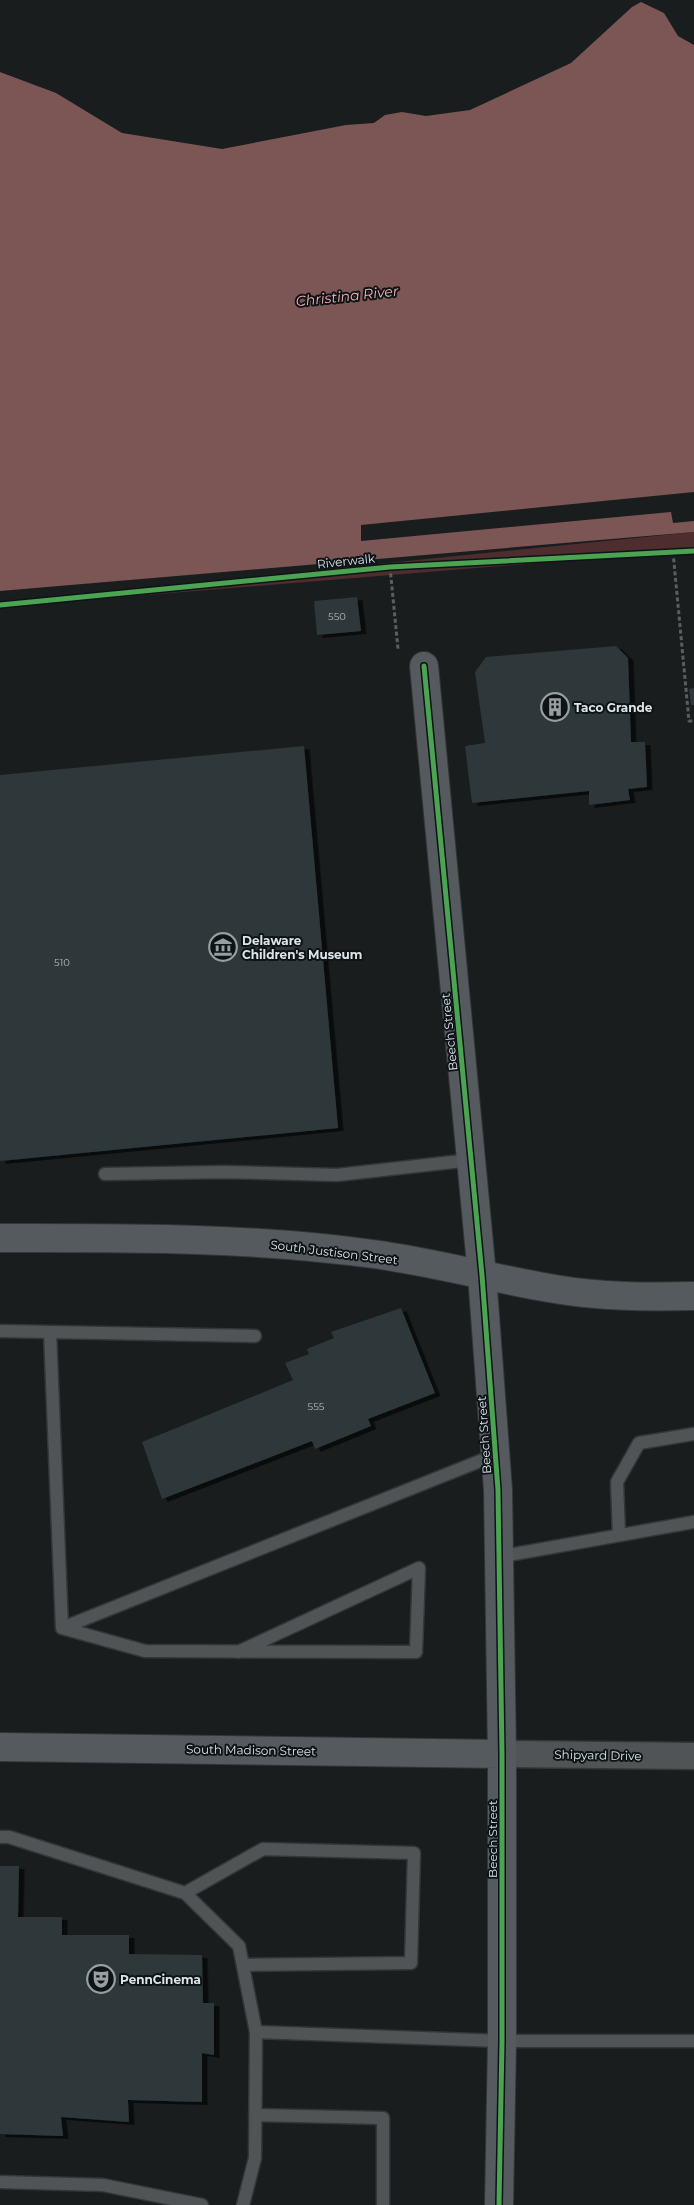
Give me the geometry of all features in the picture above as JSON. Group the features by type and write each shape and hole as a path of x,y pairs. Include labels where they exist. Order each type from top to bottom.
{"street":[{"name":"Beech Street","path":"424,666 482,1275 495,1455 502,1754 502,2041 499,2205"},
{"name":"South Justison Street","path":"0,1238 107,1238 283,1245 374,1254 556,1290 637,1296 694,1296"},
{"name":"South Madison Street","path":"0,1747 502,1754"},
{"name":"Shipyard Drive","path":"502,1754 694,1756"}],"lane":[{"path":"105,1174 224,1172 336,1175 471,1160"},
{"path":"0,1331 255,1336"},
{"path":"50,1332 62,1628"},
{"path":"619,1535 617,1482 639,1443 694,1434"},
{"path":"62,1628 495,1455"},
{"path":"498,1556 694,1522"},
{"path":"62,1628 144,1651 238,1652 416,1652 419,1568 238,1652"},
{"path":"0,1837 9,1837 185,1893 239,1946 256,2032 255,2158 243,2205"},
{"path":"185,1893 263,1849 414,1853 411,1963 243,1965"},
{"path":"256,2032 502,2041 694,2041"},
{"path":"255,2115 383,2118 383,2205"},
{"path":"0,2182 103,2185 202,2205"}],"path":[{"path":"663,552 680,552"},
{"path":"673,552 689,721 694,721"},
{"path":"390,567 400,668 424,666"}],"shaded area":[{"path":"694,532 694,554 673,552 0,607 0,602"}],"water":[{"name":"Christina River","path":"641,2 664,13 678,36 694,45 694,532 0,591 0,72 56,93 122,133 222,149 346,125 374,123 385,115 402,112 426,116 470,110 571,63 632,7"}],"pier":[{"path":"694,492 694,521 673,523 671,512 361,541 361,525"}],"building":[{"path":"357,597 361,631 317,635 314,601"},
{"name":"Taco Grande","path":"616,646 628,658 631,742 645,742 647,787 628,789 630,800 589,805 589,791 472,803 465,746 485,743 475,672 486,657"},
{"path":"694,688 694,705 691,705 689,689"},
{"name":"Delaware Children's Museum","path":"304,746 338,1128 0,1161 0,775"},
{"path":"401,1308 435,1393 368,1419 371,1426 315,1449 312,1441 162,1499 142,1442 293,1380 285,1363 309,1354 307,1349 334,1338 331,1332"},
{"name":"PennCinema","path":"0,1866 19,1866 18,1917 62,1917 62,1935 129,1935 129,1954 202,1955 203,2003 214,2003 214,2055 202,2053 202,2102 128,2100 129,2122 61,2117 63,2136 0,2134"}],"cycle path":[{"name":"Riverwalk","path":"0,605 390,567 694,551"},
{"path":"424,666 482,1275 498,1490 502,1754 502,2041 499,2205"}],"place":[{"name":"Taco Grande","path":"555,707"},
{"name":"Delaware Children's Museum","path":"223,947"},
{"name":"PennCinema","path":"101,1979"}]}
